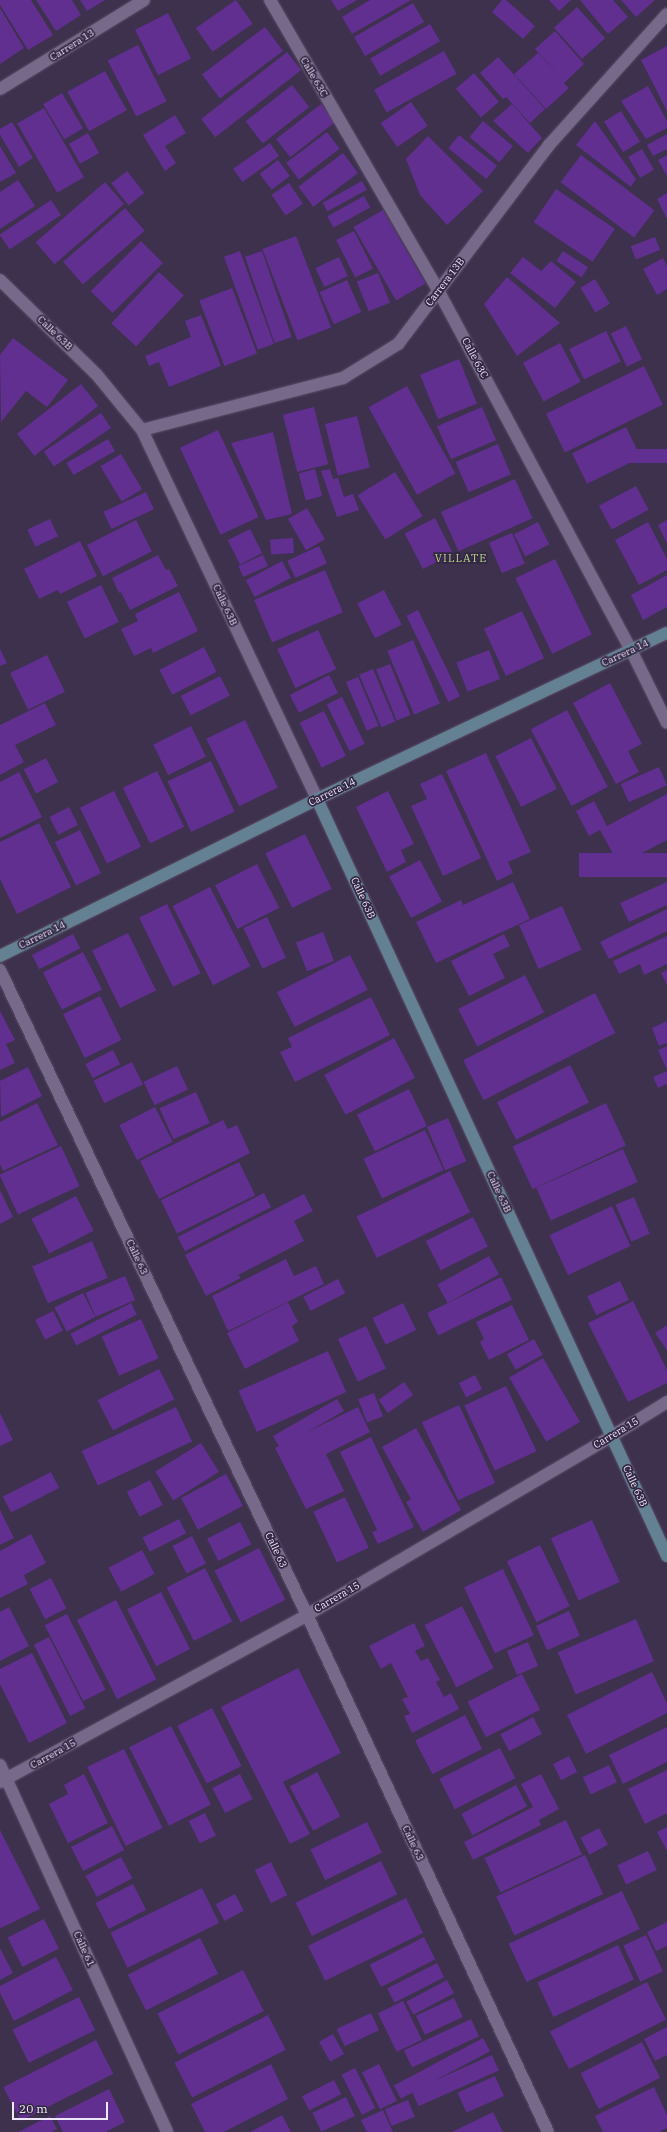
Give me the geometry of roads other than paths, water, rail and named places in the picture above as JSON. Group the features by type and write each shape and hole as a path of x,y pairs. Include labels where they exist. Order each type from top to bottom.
{"street":[{"name":"Carrera 13","path":"0,89 144,0"},
{"name":"Calle 63C","path":"270,0 438,290 631,650 667,723"},
{"name":"Carrera 13B","path":"142,430 343,378 398,344 549,145 667,14"},
{"name":"Calle 63B","path":"0,280 97,375 142,430 317,799 667,1556"},
{"name":"Carrera 14","path":"0,956 317,799 667,633"},
{"name":"Calle 63","path":"0,970 307,1615 548,2132"},
{"name":"Carrera 15","path":"3,1780 307,1615 612,1436 667,1402"},
{"name":"Calle 61","path":"0,1765 3,1780 167,2132"}],"district":[{"name":"VILLATE","path":"461,558"}]}
